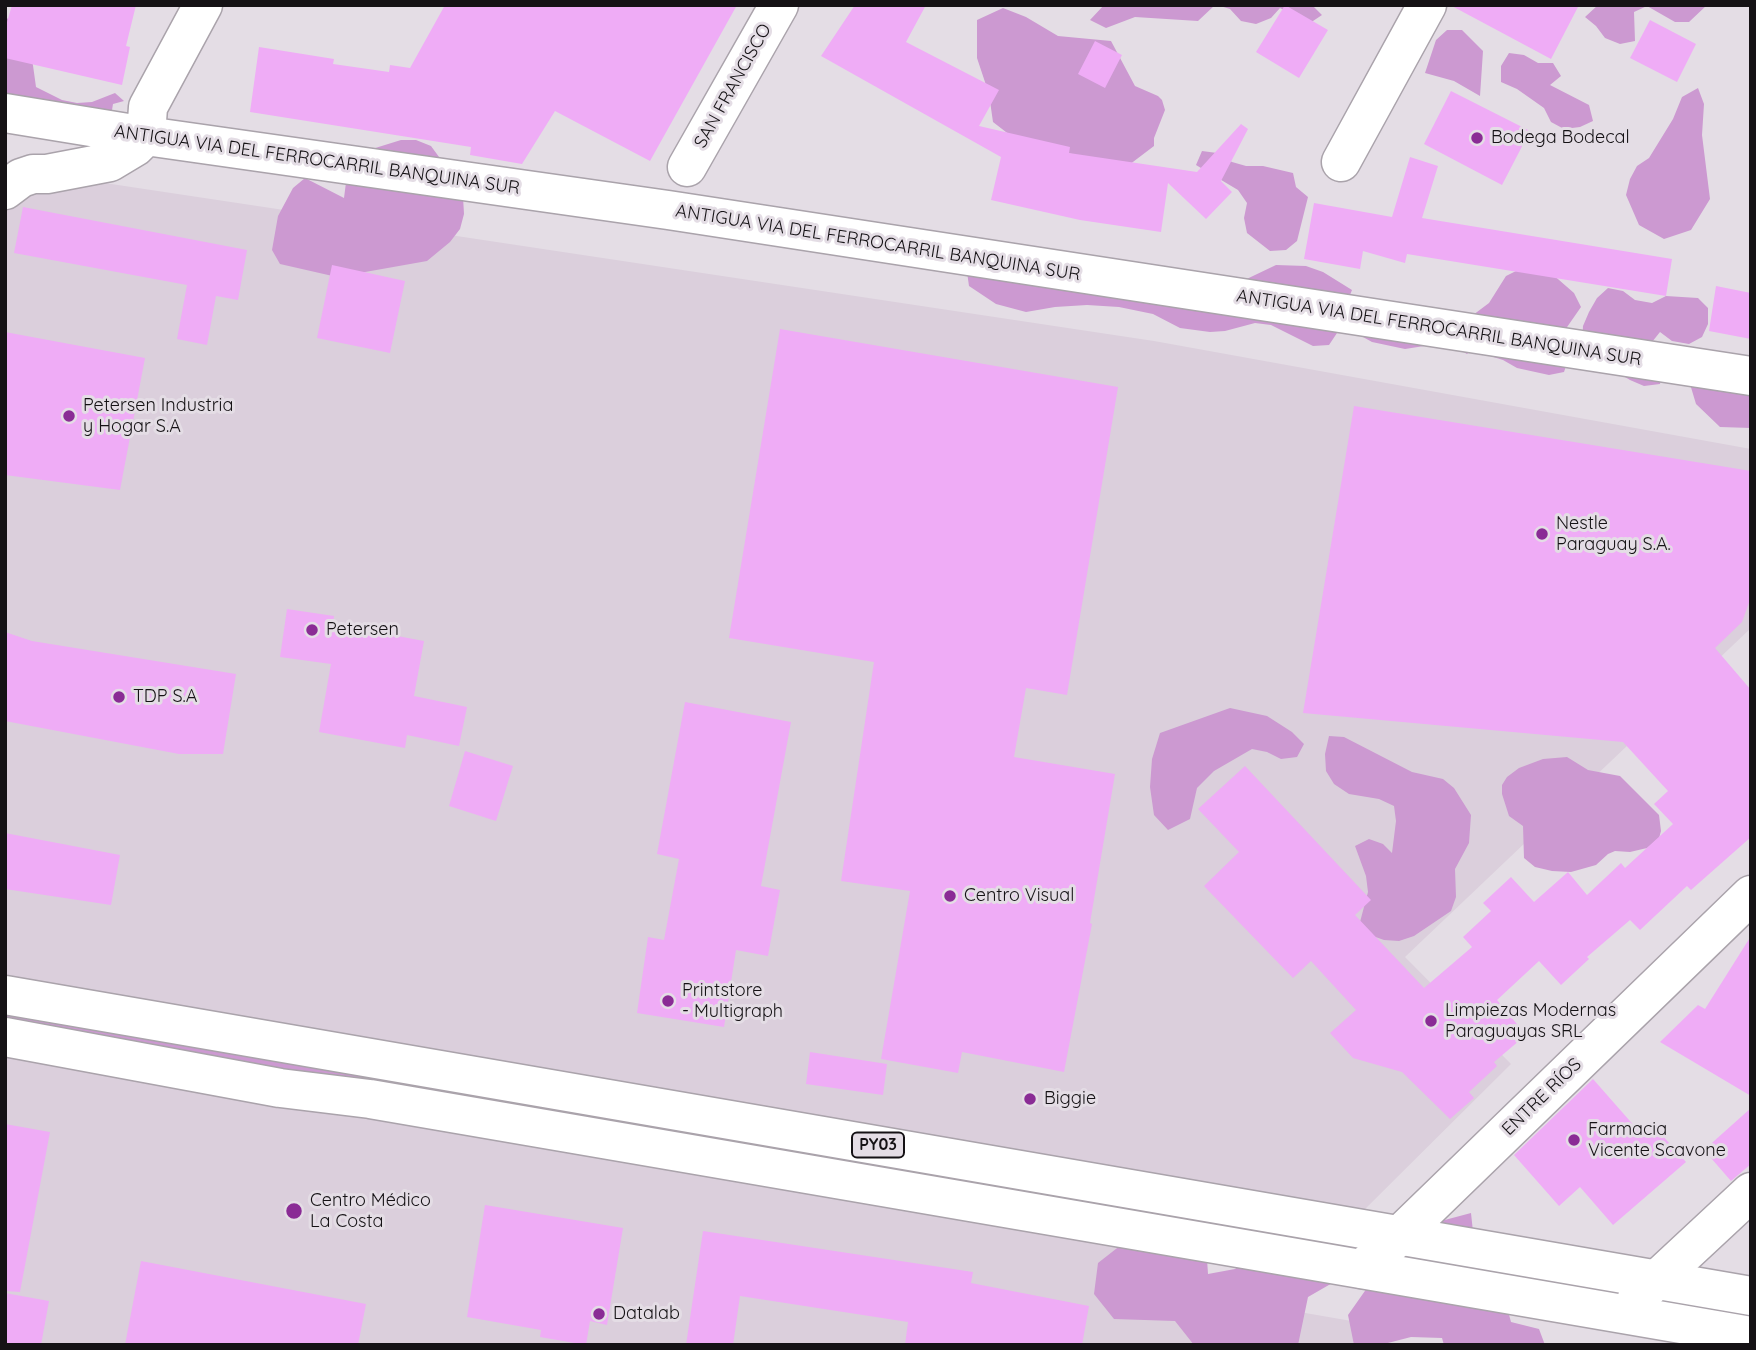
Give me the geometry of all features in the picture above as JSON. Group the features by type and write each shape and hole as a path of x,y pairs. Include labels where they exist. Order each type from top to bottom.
{"main road":[{"path":"5,190 21,178 33,174 47,174 110,162 135,147 145,136 148,107 203,5"},
{"name":"SAN FRANCISCO","path":"687,167 779,5"},
{"path":"1341,162 1427,5"},
{"name":"ANTIGUA VIA DEL FERROCARRIL BANQUINA SUR","path":"5,113 145,136 654,208 1751,376"},
{"name":"ENTRE RÍOS","path":"1362,1269 1400,1236 1751,895"},
{"name":"PY03","path":"5,995 1751,1296"},
{"name":"PY03","path":"5,1037 280,1087 370,1099 1751,1336"},
{"path":"1621,1314 1751,1192"}],"shaded area":[{"path":"1104,5 1215,5 1198,21 1135,17 1106,28 1090,20"},
{"path":"1217,5 1312,5 1322,15 1310,23 1280,8 1271,18 1256,24 1241,21 1230,9"},
{"path":"1598,5 1707,5 1689,22 1675,22 1647,6 1634,12 1635,41 1620,44 1605,38 1585,17"},
{"path":"1003,8 1026,17 1058,36 1111,41 1135,86 1162,100 1165,110 1154,138 1154,146 1125,168 1015,139 993,122 989,94 977,58 977,20"},
{"path":"5,18 17,21 30,44 36,87 62,100 77,103 92,102 115,93 124,101 113,104 108,134 5,108"},
{"path":"1447,30 1462,30 1483,51 1480,96 1454,81 1425,73 1436,40"},
{"path":"1509,53 1524,55 1538,63 1553,63 1561,76 1550,85 1589,105 1593,121 1580,127 1564,129 1551,122 1544,108 1517,89 1501,82 1501,66"},
{"path":"1698,88 1704,104 1702,135 1710,199 1691,230 1664,239 1639,225 1626,195 1637,166 1649,158 1673,119 1682,97"},
{"path":"401,140 416,140 431,146 458,183 463,197 464,214 460,229 450,242 427,261 337,277 280,264 272,250 278,216 293,188 305,178 344,198 348,167 356,154"},
{"path":"1202,151 1217,153 1246,166 1263,166 1293,173 1296,187 1308,197 1297,241 1286,250 1270,251 1247,233 1244,218 1247,203 1238,190 1196,165"},
{"path":"5,168 1154,341 1751,449 1751,628 1405,957 1511,1064 1354,1220 1169,1178 1138,1284 1386,1327 1383,1345 5,1345"},
{"path":"1276,265 1306,266 1323,272 1352,290 1337,333 1329,345 1313,346 1271,325 1255,323 1210,332 1180,328 1153,314 1119,307 1087,305 1026,312 996,304 969,286 967,272 1232,286"},
{"path":"1520,269 1551,273 1574,293 1581,307 1565,330 1569,357 1564,372 1549,375 1517,368 1503,360 1471,350 1467,354 1452,346 1437,344 1405,349 1372,342 1354,332 1465,321 1489,303 1506,276"},
{"path":"1608,288 1623,291 1635,300 1652,303 1666,296 1698,298 1708,308 1708,324 1702,337 1689,344 1672,341 1660,332 1652,342 1663,369 1660,384 1644,386 1630,380 1590,356 1582,343 1583,326 1589,312 1597,298"},
{"path":"1687,374 1751,379 1751,428 1720,427 1696,404"},
{"path":"1230,708 1267,716 1292,732 1304,744 1297,757 1281,759 1252,749 1214,771 1197,788 1190,819 1168,830 1154,815 1150,787 1152,759 1160,733"},
{"path":"1329,736 1344,737 1412,772 1443,779 1454,788 1471,815 1469,843 1455,869 1456,897 1451,911 1414,936 1399,941 1384,940 1370,935 1360,922 1368,892 1366,876 1355,846 1369,839 1383,844 1392,853 1396,821 1394,806 1379,799 1349,794 1334,784 1326,771 1325,754"},
{"path":"1567,757 1588,770 1620,776 1659,815 1659,838 1647,848 1630,852 1615,851 1596,865 1571,872 1535,867 1524,858 1523,826 1509,816 1502,785 1507,777 1519,768 1543,759"},
{"path":"5,1010 656,1126 655,1132 5,1026"},
{"path":"1126,1206 1344,1244 1344,1247 1334,1282 1308,1297 1298,1345 1194,1345 1175,1321 1114,1319 1094,1294 1098,1263 1121,1245 1206,1244 1208,1274 1235,1269 1259,1251 1123,1209"},
{"path":"1471,1213 1474,1241 1751,1311 1751,1327 1597,1287 1597,1295 1501,1285 1511,1322 1539,1329 1545,1345 1444,1345 1442,1338 1411,1337 1384,1344 1354,1345 1348,1315 1367,1288 1415,1255 1430,1255 1441,1221"}],"building":[{"path":"12,5 136,5 126,46 130,47 122,85 5,58 5,29"},
{"path":"445,5 737,5 650,161 555,111 522,164 470,155 471,147 250,112 259,47 334,59 333,64 389,72 390,65 410,68"},
{"path":"855,5 926,5 906,42 999,90 979,126 1070,147 1069,153 1197,172 1241,124 1248,129 1221,181 1232,192 1206,219 1168,183 1161,232 1080,220 991,200 1001,157 821,56"},
{"path":"1285,5 1328,30 1299,78 1256,52"},
{"path":"1450,5 1579,5 1551,59"},
{"path":"1650,20 1696,44 1677,82 1630,58"},
{"path":"1095,41 1122,55 1105,88 1078,74"},
{"name":"Bodega Bodecal","path":"1451,91 1530,131 1502,185 1424,144"},
{"path":"1410,157 1438,166 1422,218 1672,259 1666,296 1407,254 1405,263 1363,251 1360,269 1304,259 1314,203 1392,217"},
{"path":"23,207 247,250 238,300 216,296 207,345 177,339 187,285 14,253"},
{"path":"332,265 405,281 390,353 317,338"},
{"path":"1716,286 1751,293 1751,339 1709,331"},
{"path":"780,329 1118,387 1067,695 1026,688 1014,757 1115,774 1090,923 1092,924 1064,1072 962,1052 958,1073 881,1059 910,891 841,881 874,662 729,638"},
{"name":"Petersen Industria y Hogar S.A","path":"5,332 145,358 120,490 5,475"},
{"name":"Nestle Paraguay S.A.","path":"1354,406 1751,471 1751,597 1742,622 1715,648 1751,690 1751,837 1691,890 1687,886 1640,930 1630,920 1587,957 1589,959 1561,985 1539,961 1497,1000 1526,1035 1494,1062 1497,1066 1469,1092 1474,1098 1450,1119 1402,1072 1353,1058 1330,1033 1356,1010 1311,961 1293,978 1204,886 1239,852 1198,809 1245,766 1371,900 1355,915 1424,988 1472,947 1463,937 1491,911 1483,903 1511,877 1534,902 1568,872 1587,895 1621,863 1625,868 1673,824 1654,804 1668,791 1623,742 1303,713"},
{"path":"287,609 334,616 333,624 424,641 414,696 467,707 459,746 407,735 405,748 319,732 331,664 280,657"},
{"name":"TDP S.A","path":"5,632 32,641 236,674 223,754 179,754 5,721"},
{"path":"685,702 791,722 761,886 780,890 768,956 736,950 724,1027 637,1013 648,937 664,940 679,859 657,854"},
{"path":"465,751 513,766 496,821 449,806"},
{"path":"5,833 120,855 111,905 5,889"},
{"path":"1751,936 1751,1096 1660,1042 1698,1005 1705,1009"},
{"path":"810,1052 887,1064 883,1095 806,1084"},
{"path":"1593,1079 1644,1137 1655,1127 1686,1162 1613,1225 1580,1187 1559,1206 1514,1155"},
{"path":"1751,1108 1751,1164 1731,1181 1704,1150"},
{"path":"5,1124 50,1132 20,1292 5,1291"},
{"path":"485,1205 623,1228 607,1325 590,1321 586,1345 540,1337 541,1330 467,1317"},
{"path":"703,1231 973,1272 971,1283 1089,1306 1082,1345 905,1345 908,1322 740,1296 733,1345 686,1345"},
{"path":"141,1261 366,1304 358,1345 125,1345"},
{"path":"5,1293 49,1301 41,1345 5,1345"}],"place":[{"name":"Bodega Bodecal","path":"1477,138"},
{"name":"Petersen Industria y Hogar S.A","path":"69,416"},
{"name":"Nestle Paraguay S.A.","path":"1542,534"},
{"name":"Petersen","path":"312,630"},
{"name":"TDP S.A","path":"119,697"},
{"name":"Centro Visual","path":"950,896"},
{"name":"Printstore - Multigraph","path":"668,1001"},
{"name":"Limpiezas Modernas Paraguayas SRL","path":"1431,1021"},
{"name":"Biggie","path":"1030,1099"},
{"name":"Farmacia Vicente Scavone","path":"1574,1140"},
{"name":"Centro Médico La Costa","path":"294,1211"},
{"name":"Datalab","path":"599,1314"}]}
